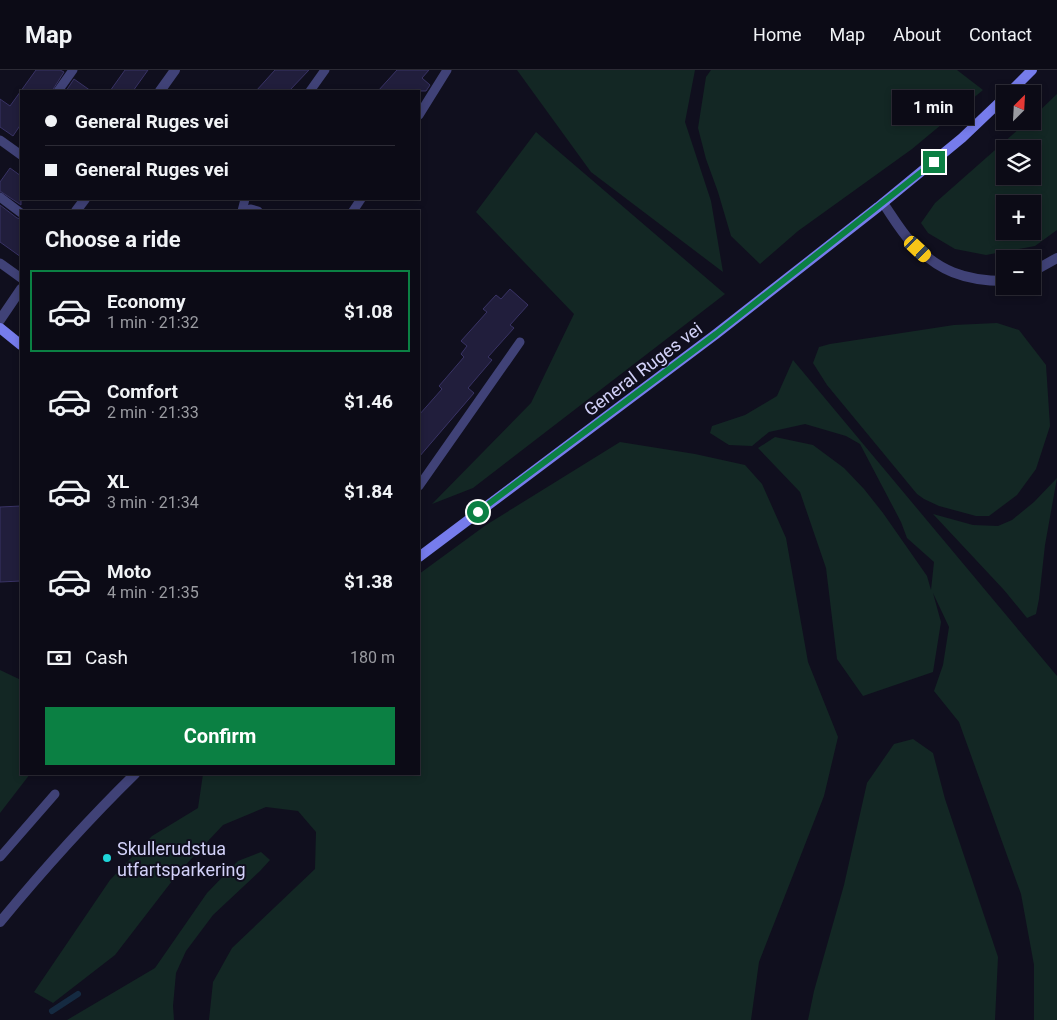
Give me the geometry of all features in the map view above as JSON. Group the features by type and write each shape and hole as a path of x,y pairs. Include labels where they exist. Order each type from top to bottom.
{"main road":[{"path":"1017,85 1032,70"},
{"name":"General Ruges vei","path":"420,556 716,334 883,203 962,138 996,106"},
{"path":"0,328 20,344"}],"street":[{"path":"161,90 175,70"},
{"path":"883,203 909,240 927,257 944,269 965,277 986,281 996,280"},
{"path":"1041,268 1056,261"},
{"path":"0,320 20,290"},
{"path":"0,922 51,861 134,775"}],"lane":[{"path":"59,90 73,70"},
{"path":"311,90 325,70"},
{"path":"420,113 447,70"},
{"path":"0,140 20,151"},
{"path":"0,198 20,211"},
{"path":"0,263 20,277"},
{"path":"420,485 520,342"},
{"path":"0,857 55,794"}],"green space":[{"path":"517,70 695,70 685,122 711,201 723,272 591,172"},
{"path":"711,70 957,70 983,90 912,149 798,231 760,264 731,236 698,128 706,77"},
{"path":"1057,94 1057,230 1035,246 1013,250 996,250 996,253 986,255 955,249 928,233 921,223 935,203 996,149 996,185 1041,185 1041,140 1006,140 1018,130 1041,130 1041,109"},
{"path":"536,132 725,294 473,488 432,504 531,403 574,314 476,212"},
{"path":"997,323 1019,330 1046,365 1050,426 1036,469 1017,495 989,516 976,516 939,506 917,494 827,385 813,363 819,347 830,344 954,325"},
{"path":"793,360 1057,676 1057,1020 1034,1020 1034,965 1021,894 959,722 934,691 943,665 949,627 933,593 941,622 933,672 863,696 837,659 826,568 800,492 758,448 775,437 813,445 844,468 864,489 927,576 931,590 934,562 907,538 901,522 860,444 846,436 805,424 769,432 752,446 729,445 710,433 712,426 745,415 777,396"},
{"path":"620,442 695,454 745,465 762,484 786,538 808,662 838,737 824,796 759,962 751,1020 209,1020 213,982 232,948 315,869 316,832 298,811 266,807 223,825 179,872 115,955 53,1003 34,992 110,880 152,836 198,808 203,775 420,775 420,573 486,525"},
{"path":"1057,478 1045,545 1036,614 1027,618 1004,590 933,514 973,525 998,526 1012,520 1034,502"},
{"path":"0,670 20,680 20,775 29,775 0,813"},
{"path":"913,739 933,753 945,799 998,957 995,1020 808,1020 814,991 844,885 867,783 894,744"},
{"path":"261,852 270,860 213,915 186,951 176,973 173,1006 174,1020 67,1020 155,968 207,893 238,861"}],"building":[{"path":"36,70 60,70 64,72 53,90 22,90"},
{"path":"125,70 148,70 134,90 111,90"},
{"path":"275,70 309,70 290,90 257,90"},
{"path":"397,70 429,70 422,78 430,85 426,91 379,90"},
{"path":"74,79 90,90 67,90"},
{"path":"20,92 20,126 13,136 0,127 0,99 10,106"},
{"path":"10,168 20,175 21,205 0,191 0,182"},
{"path":"0,205 20,219 20,256 0,242"},
{"path":"510,289 528,305 510,325 514,328 488,357 492,360 468,388 474,393 420,456 420,414 442,389 439,386 464,357 461,354 467,346 461,341 487,312 483,309 496,295 501,299"},
{"path":"20,506 20,581 0,582 0,507"}],"waterway":[{"path":"52,1011 78,994"}],"place":[{"name":"Skullerudstua utfartsparkering","path":"107,858"}],"route":[{"path":"478,512 716,334 934,162"}]}
